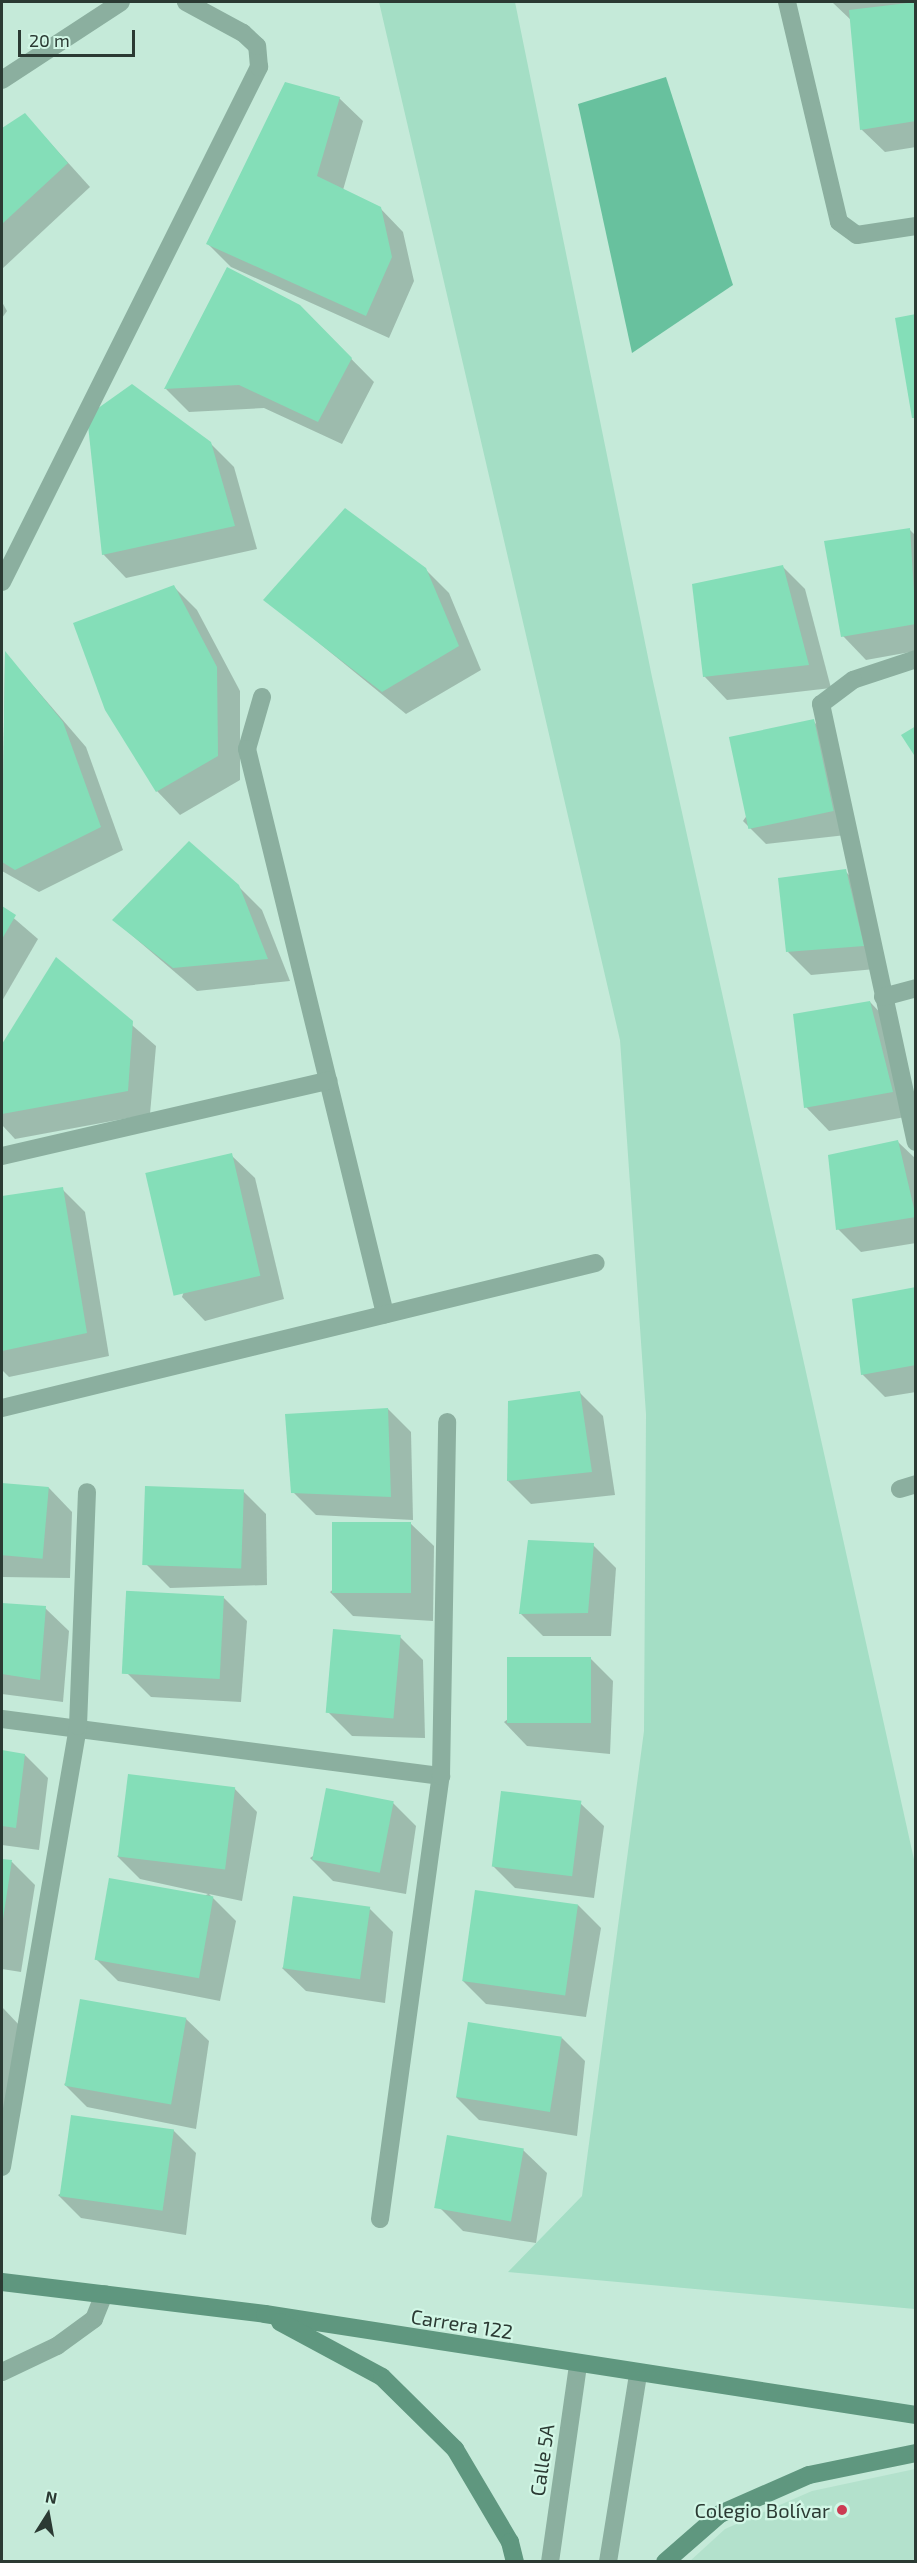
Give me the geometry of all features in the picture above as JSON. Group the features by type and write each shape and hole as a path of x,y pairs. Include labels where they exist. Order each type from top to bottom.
{"street":[{"path":"2,80 121,2"},
{"path":"2,582 259,67 258,46 243,33 186,2"},
{"path":"787,2 839,222 857,235 915,226"},
{"path":"915,659 853,680 821,704 915,1142"},
{"path":"262,697 247,750 385,1314"},
{"path":"883,997 915,988"},
{"path":"2,1156 328,1081"},
{"path":"2,1408 596,1263"},
{"path":"380,2219 441,1776 447,1422"},
{"path":"2,2167 78,1726 87,1492"},
{"path":"2,1719 78,1726 441,1776"},
{"name":"Carrera 122","path":"2,2282 265,2314 578,2366 915,2415"},
{"path":"2,2372 57,2346 94,2319 104,2294"},
{"path":"265,2314 381,2377 455,2449 510,2542 514,2562"},
{"name":"Calle 5A","path":"550,2562 578,2366"},
{"path":"608,2562 638,2375"},
{"path":"665,2562 720,2514 789,2484 915,2453"}],"shaded area":[{"path":"379,2 515,2 652,677 915,1864 915,2309 508,2272 582,2196 644,1731 646,1414 620,1040"},
{"path":"666,77 733,285 632,353 578,104"},
{"name":"Colegio Bolívar","path":"915,2469 915,2561 690,2561 725,2529 812,2491"}],"building":[{"path":"916,2 916,121 860,130 849,10"},
{"path":"285,82 340,97 317,176 381,207 392,257 366,316 206,244"},
{"path":"25,113 68,163 2,224 2,128"},
{"path":"227,267 300,305 352,358 318,422 239,385 164,389"},
{"path":"916,314 916,418 912,418 895,318"},
{"path":"132,384 211,442 235,526 102,555 87,416"},
{"path":"345,508 426,568 459,646 382,692 263,600"},
{"path":"910,528 916,624 841,637 824,541"},
{"path":"783,565 809,665 703,677 692,584"},
{"path":"174,585 217,667 218,756 156,792 105,710 73,623"},
{"path":"5,651 63,722 101,827 15,870 2,862"},
{"path":"814,719 834,811 748,829 729,737"},
{"path":"916,726 916,758 901,735"},
{"path":"189,841 239,885 268,959 173,968 112,920"},
{"path":"846,869 864,946 786,952 778,878"},
{"path":"2,906 16,915 2,939"},
{"path":"56,957 133,1021 128,1091 2,1114 2,1044"},
{"path":"870,1001 893,1092 804,1108 793,1014"},
{"path":"898,1140 916,1217 836,1230 828,1155"},
{"path":"232,1153 260,1276 174,1296 145,1173"},
{"path":"63,1187 87,1333 2,1351 2,1196"},
{"path":"916,1287 916,1365 861,1375 852,1299"},
{"path":"580,1391 592,1472 507,1481 508,1401"},
{"path":"388,1408 391,1497 291,1493 285,1414"},
{"path":"2,1483 49,1487 43,1559 2,1555"},
{"path":"145,1486 244,1489 241,1568 142,1565"},
{"path":"332,1522 411,1522 411,1593 332,1593"},
{"path":"528,1540 594,1543 588,1613 519,1614"},
{"path":"126,1591 224,1596 220,1679 122,1674"},
{"path":"2,1603 46,1606 40,1680 2,1674"},
{"path":"333,1629 401,1635 393,1719 326,1713"},
{"path":"507,1657 591,1657 591,1723 507,1723"},
{"path":"2,1750 25,1754 16,1828 2,1826"},
{"path":"128,1774 235,1787 225,1870 118,1856"},
{"path":"326,1788 394,1801 380,1873 312,1860"},
{"path":"501,1791 581,1801 572,1876 492,1866"},
{"path":"2,1859 12,1860 3,1919 2,1919"},
{"path":"109,1878 213,1896 199,1978 95,1960"},
{"path":"475,1890 578,1904 565,1996 462,1981"},
{"path":"293,1896 370,1907 360,1979 283,1968"},
{"path":"80,1999 186,2018 171,2104 65,2086"},
{"path":"468,2022 562,2037 550,2112 456,2097"},
{"path":"71,2115 174,2129 163,2211 60,2196"},
{"path":"447,2135 524,2149 511,2221 434,2208"}],"place":[{"name":"Colegio Bolívar","path":"842,2510"}]}
